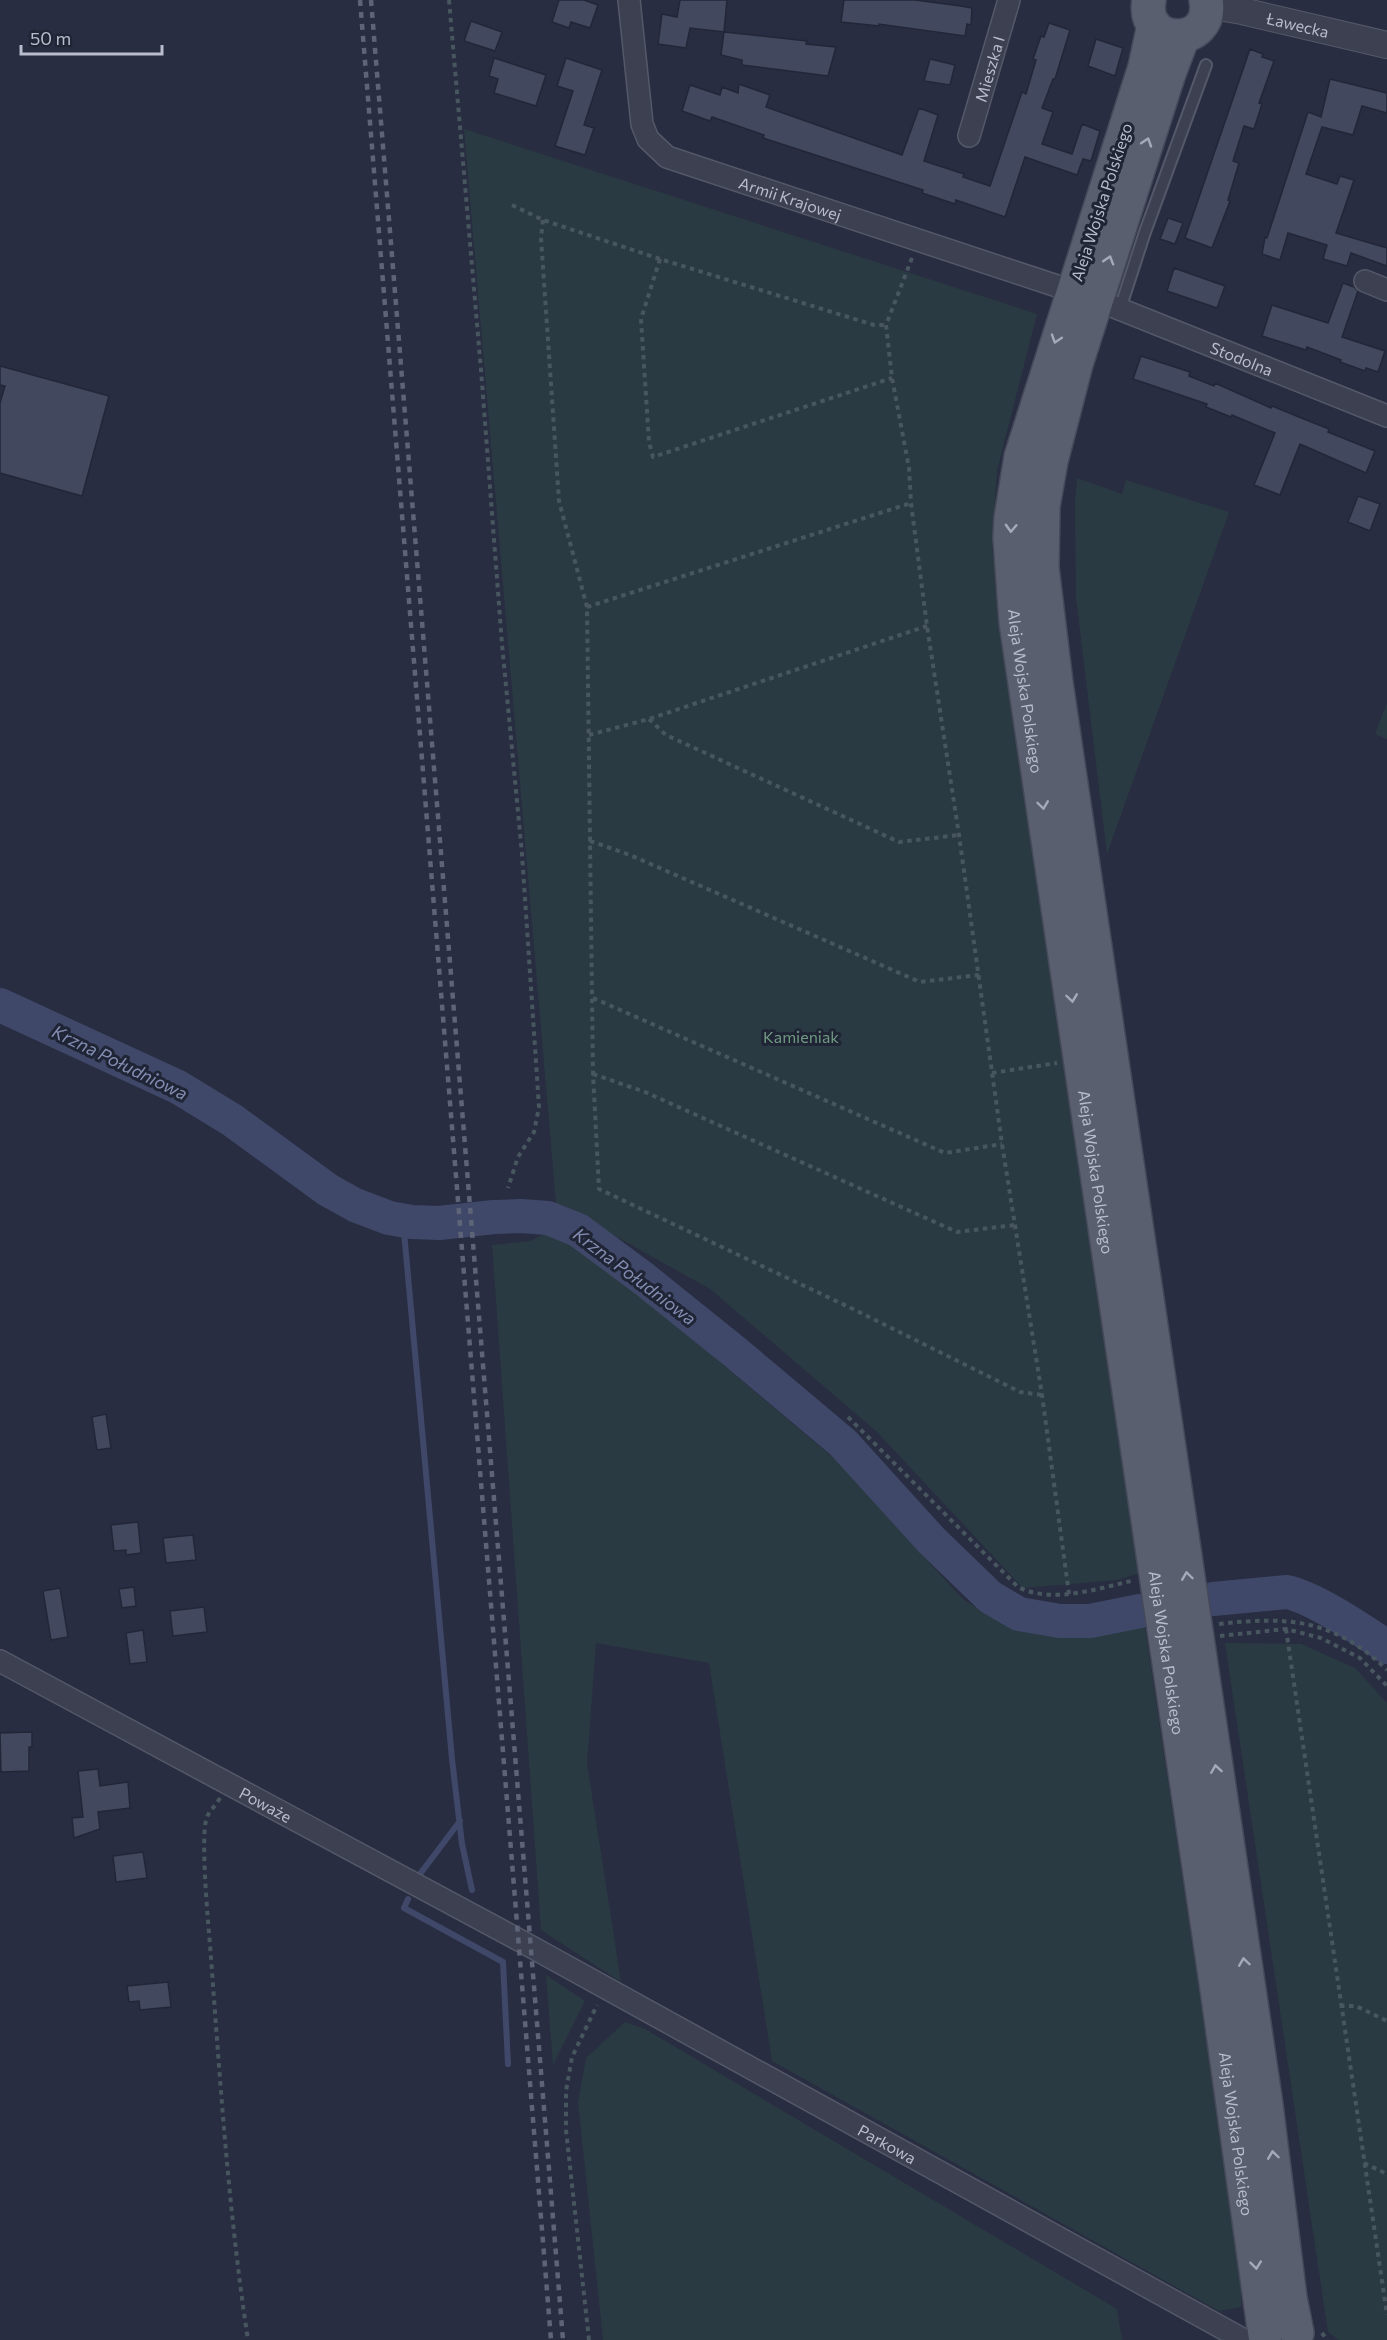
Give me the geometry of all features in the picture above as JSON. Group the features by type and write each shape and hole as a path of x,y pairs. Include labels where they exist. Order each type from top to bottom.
{"main road":[{"path":"1162,20 1193,32 1201,26 1206,16 1207,3"},
{"name":"Aleja Wojska Polskiego","path":"1162,20 1145,67 1096,300 1070,386 1051,461 1042,529 1043,582 1266,2105 1290,2298 1275,2338"},
{"name":"Aleja Wojska Polskiego","path":"1096,300 1021,457 1011,518 1011,575 1017,631 1218,1996 1275,2338"}],"street":[{"name":"Armii Krajowej","path":"629,0 642,124 648,139 658,150 681,163 1096,300"},
{"name":"Mieszka I","path":"969,136 1009,0"},
{"name":"Ławecka","path":"1207,3 1387,45"},
{"path":"1365,281 1387,290"},
{"name":"Stodolna","path":"1096,300 1387,416"},
{"name":"Poważe","path":"0,1661 531,1947"},
{"name":"Parkowa","path":"531,1947 606,1989 1275,2338"}],"lane":[{"path":"1096,300 1145,232 1206,65"}],"path":[{"path":"449,0 502,644 522,855 539,1107 534,1132 518,1157 508,1188"},
{"path":"512,205 543,220 660,259 874,325 886,325"},
{"path":"543,220 541,238 559,501 587,607 593,1074 599,1189 853,1309 1020,1392 1042,1395"},
{"path":"919,241 886,325 892,378 909,468 911,503 927,626 1002,1144 1042,1395 1069,1594"},
{"path":"660,259 642,319 653,457 892,378"},
{"path":"587,607 911,503"},
{"path":"590,735 649,719 927,626"},
{"path":"649,719 666,735 899,842 959,835"},
{"path":"590,841 630,855 920,982 979,975"},
{"path":"593,998 945,1153 1002,1144"},
{"path":"992,1073 1064,1062"},
{"path":"593,1074 645,1092 957,1232 1016,1225"},
{"path":"848,1417 1018,1587 1032,1594 1069,1594 1156,1576"},
{"path":"1212,1625 1258,1620 1295,1621 1327,1630 1370,1654 1387,1670"},
{"path":"1286,1629 1387,2315"},
{"path":"1212,1637 1286,1629 1321,1638 1360,1658 1387,1686"},
{"path":"226,1783 217,1803 206,1817 207,1915 226,2165 248,2340"},
{"path":"589,2340 566,2130 566,2091 572,2057 585,2026 606,1989"},
{"path":"1340,2006 1356,2006 1387,2021"},
{"path":"1363,2163 1387,2174"}],"green space":[{"name":"Kamieniak","path":"464,129 1037,314 997,471 992,549 1140,1573 1117,1580 1023,1588 877,1432 710,1289 556,1203"},
{"path":"1077,478 1122,494 1126,480 1229,512 1107,854 1076,598"},
{"path":"1387,703 1387,739 1375,734"},
{"path":"551,1230 601,1261 857,1478 909,1541 964,1600 1009,1627 1053,1636 1144,1622 1241,2269 1241,2307 1219,2311 772,2061 709,1663 596,1643 587,1763 621,1982 541,1930 492,1245 531,1241"},
{"path":"1225,1643 1301,1644 1355,1668 1387,1703 1387,2340 1339,2340 1328,2332"},
{"path":"546,1975 585,2001 553,2065"},
{"path":"625,2022 645,2029 1117,2309 1122,2340 603,2340 578,2102 586,2058"}],"building":[{"path":"559,0 584,0 598,5 590,28 571,22 569,28 552,22"},
{"path":"680,0 727,0 724,32 690,28 686,48 658,44 662,14 677,17"},
{"path":"844,0 915,0 972,8 971,25 967,24 965,36 879,24 879,26 841,22"},
{"path":"471,21 502,32 495,51 464,41"},
{"path":"1049,23 1070,30 1055,79 1053,79 1042,108 1053,112 1042,144 1072,154 1082,124 1100,131 1091,161 1083,159 1077,175 1025,157 1005,217 956,200 955,204 922,193 923,190 763,138 764,135 712,117 710,121 682,111 690,85 720,95 722,87 738,93 739,84 770,95 766,107 902,155 919,108 938,115 924,161 964,174 963,177 990,186 1022,92 1026,94 1036,60 1033,59 1041,36 1044,37"},
{"path":"724,32 807,41 806,44 836,47 828,76 742,65 742,60 721,55"},
{"path":"1096,39 1123,48 1115,76 1088,66"},
{"path":"1250,49 1274,61 1259,103 1262,104 1254,129 1244,126 1233,161 1239,163 1228,200 1230,201 1212,248 1185,238"},
{"path":"494,58 546,75 536,106 494,93 498,79 489,76"},
{"path":"566,58 602,70 584,125 594,128 585,155 555,146 573,91 557,86"},
{"path":"930,59 955,65 950,85 924,81"},
{"path":"1330,79 1387,93 1387,113 1362,106 1353,135 1322,127 1306,174 1337,184 1340,176 1354,180 1336,233 1387,248 1387,266 1351,253 1347,266 1323,259 1327,245 1288,233 1280,260 1262,254 1265,237 1267,238 1308,112 1321,117"},
{"path":"1168,218 1183,223 1175,244 1160,239"},
{"path":"1174,268 1225,286 1217,308 1167,291"},
{"path":"1343,283 1358,291 1342,337 1385,351 1378,372 1366,368 1365,371 1307,347 1306,350 1262,336 1272,305 1328,323"},
{"path":"1141,356 1190,372 1189,376 1214,386 1215,383 1271,408 1272,406 1329,429 1328,432 1375,451 1366,473 1300,444 1280,495 1254,485 1275,433 1206,407 1207,404 1133,379"},
{"path":"0,366 109,396 82,496 0,473 0,403 5,386 0,385"},
{"path":"1358,496 1380,504 1370,531 1348,522"},
{"path":"106,1414 111,1448 97,1450 92,1417"},
{"path":"138,1522 141,1553 126,1555 126,1550 114,1551 111,1525"},
{"path":"193,1535 196,1560 166,1563 163,1538"},
{"path":"134,1587 136,1606 122,1608 119,1589"},
{"path":"60,1588 68,1637 51,1640 43,1591"},
{"path":"204,1607 207,1632 173,1636 170,1611"},
{"path":"143,1630 147,1662 130,1664 126,1633"},
{"path":"32,1732 32,1747 29,1747 29,1771 1,1772 0,1733"},
{"path":"98,1769 100,1786 128,1782 130,1808 98,1812 100,1829 74,1838 72,1818 83,1817 78,1771"},
{"path":"143,1852 147,1878 116,1882 113,1856"},
{"path":"168,1982 171,2007 140,2010 139,2001 129,2002 127,1986"}],"waterway":[{"name":"Krzna Południowa","path":"0,1005 178,1087 232,1120 328,1190 355,1205 389,1218 412,1222 439,1223 521,1216 548,1218 578,1230 644,1279 843,1443 932,1541 990,1597 1019,1614 1060,1621 1090,1621 1140,1611"},
{"path":"403,1221 452,1759 462,1844 472,1890"},
{"name":"Krzna Południowa","path":"1213,1599 1287,1592 1298,1595 1352,1624 1387,1647"},
{"path":"420,1874 460,1821"},
{"path":"408,1899 404,1908 503,1962 508,2064"}],"railway":[{"path":"360,0 551,2340"},
{"path":"371,0 563,2340"}]}
